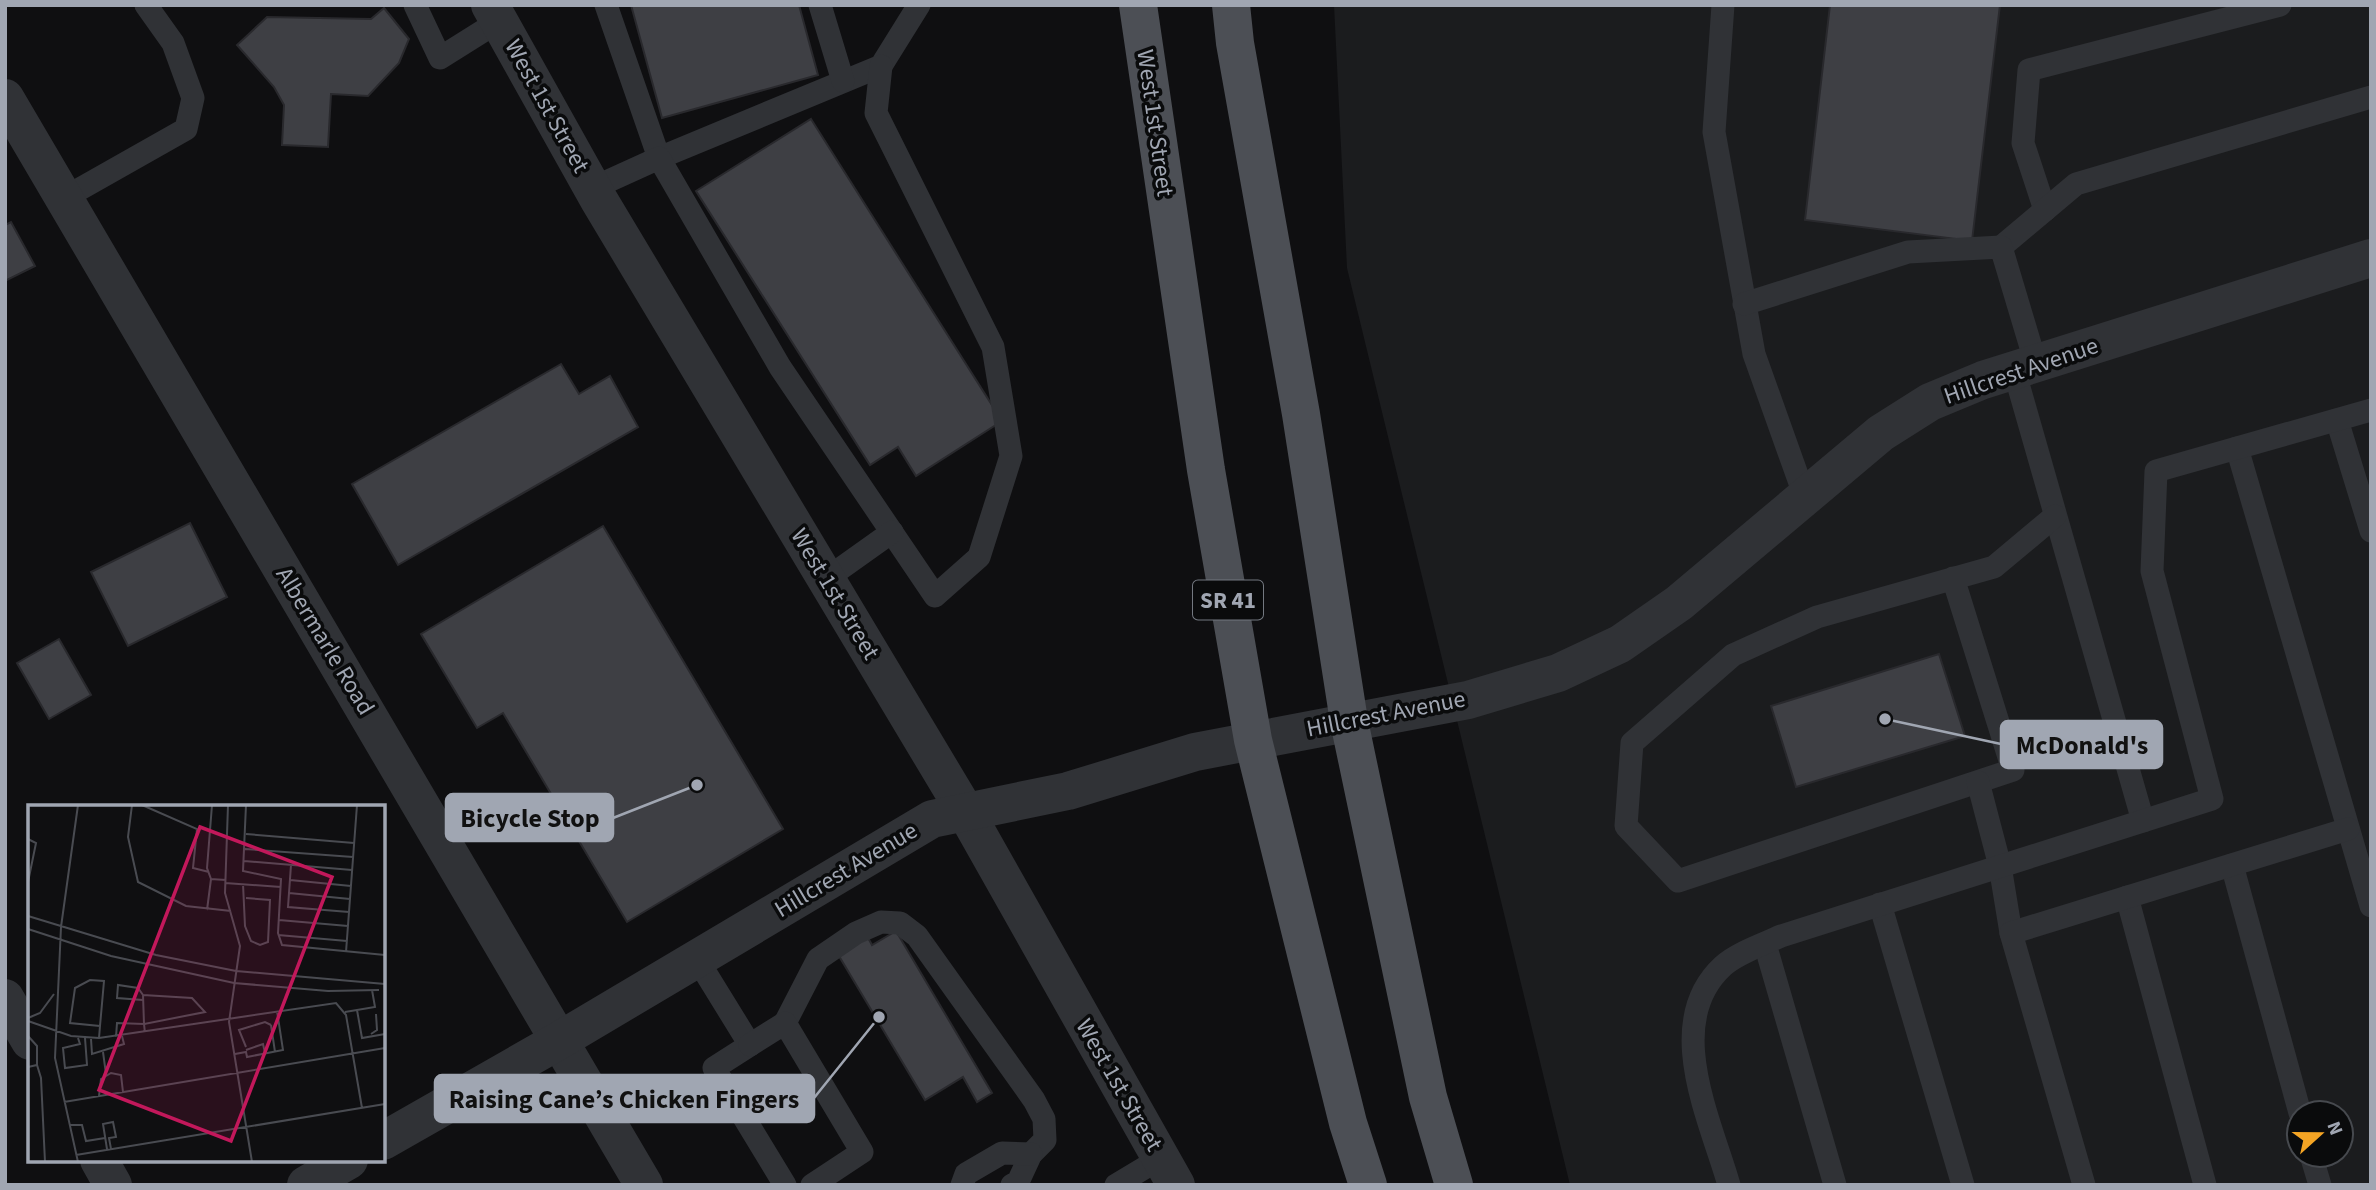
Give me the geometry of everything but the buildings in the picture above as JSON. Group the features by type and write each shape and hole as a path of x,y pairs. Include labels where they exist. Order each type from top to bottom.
{"main road":[{"name":"West 1st Street","path":"1138,5 1206,470 1253,740 1348,1123 1368,1185"},
{"path":"1231,5 1235,43 1301,414 1349,721 1428,1097 1454,1185"}],"street":[{"name":"West 1st Street","path":"495,13 593,188 965,811 1168,1171"},
{"name":"Albermarle Road","path":"5,98 644,1185"},
{"name":"Hillcrest Avenue","path":"385,1140 561,1041 932,819 1068,791 1195,752 1468,700 1558,673 1620,644 1679,603 1881,433 1930,402 2025,367 2371,258"},
{"path":"5,998 28,1038"},
{"path":"100,1162 113,1185"},
{"path":"306,1185 346,1162"}],"lane":[{"path":"415,5 440,58 495,13"},
{"path":"606,5 659,158 780,367 935,596 979,557 1011,456 993,347 876,113 881,66 919,5"},
{"path":"820,5 843,81"},
{"path":"1723,5 1714,132 1754,354 1805,497"},
{"path":"2045,210 2023,143 2029,70 2280,5"},
{"path":"64,198 186,129 193,98 173,43 154,8"},
{"path":"593,188 881,66"},
{"path":"1744,304 1908,251 2001,247 2076,184 2371,97"},
{"path":"2001,247 2056,516 2143,821"},
{"path":"1729,1185 1692,1061 1697,1002 1724,965 1765,944 1880,904 2212,799 2152,571 2156,471 2371,410"},
{"path":"2337,420 2371,531"},
{"path":"2237,449 2371,906"},
{"path":"1953,579 2013,770 1678,881 1626,826 1632,743 1732,655 1817,617 1994,567 2056,516"},
{"path":"826,579 892,532"},
{"path":"1978,782 2000,866 2011,933 2084,1185"},
{"path":"2011,933 2348,829"},
{"path":"2232,865 2296,1099"},
{"path":"2127,897 2205,1185"},
{"path":"1880,904 1963,1185"},
{"path":"785,1185 714,1068 785,1023 818,959 856,933 881,922 900,923 918,936 1034,1100 1044,1119 1045,1140 1031,1154 1018,1182 1012,1185"},
{"path":"1765,944 1835,1185"},
{"path":"697,959 750,1045"},
{"path":"785,1023 862,1152 811,1185"},
{"path":"962,1185 966,1174 1002,1153 1031,1154"},
{"path":"1116,1185 1168,1171"}],"shaded area":[{"path":"1334,5 2371,5 2371,1185 1570,1185 1347,268"}],"place":[{"name":"McDonald's","path":"1885,719"},
{"name":"Bicycle Stop","path":"697,785"},
{"name":"Raising Cane’s Chicken Fingers","path":"879,1017"}]}
